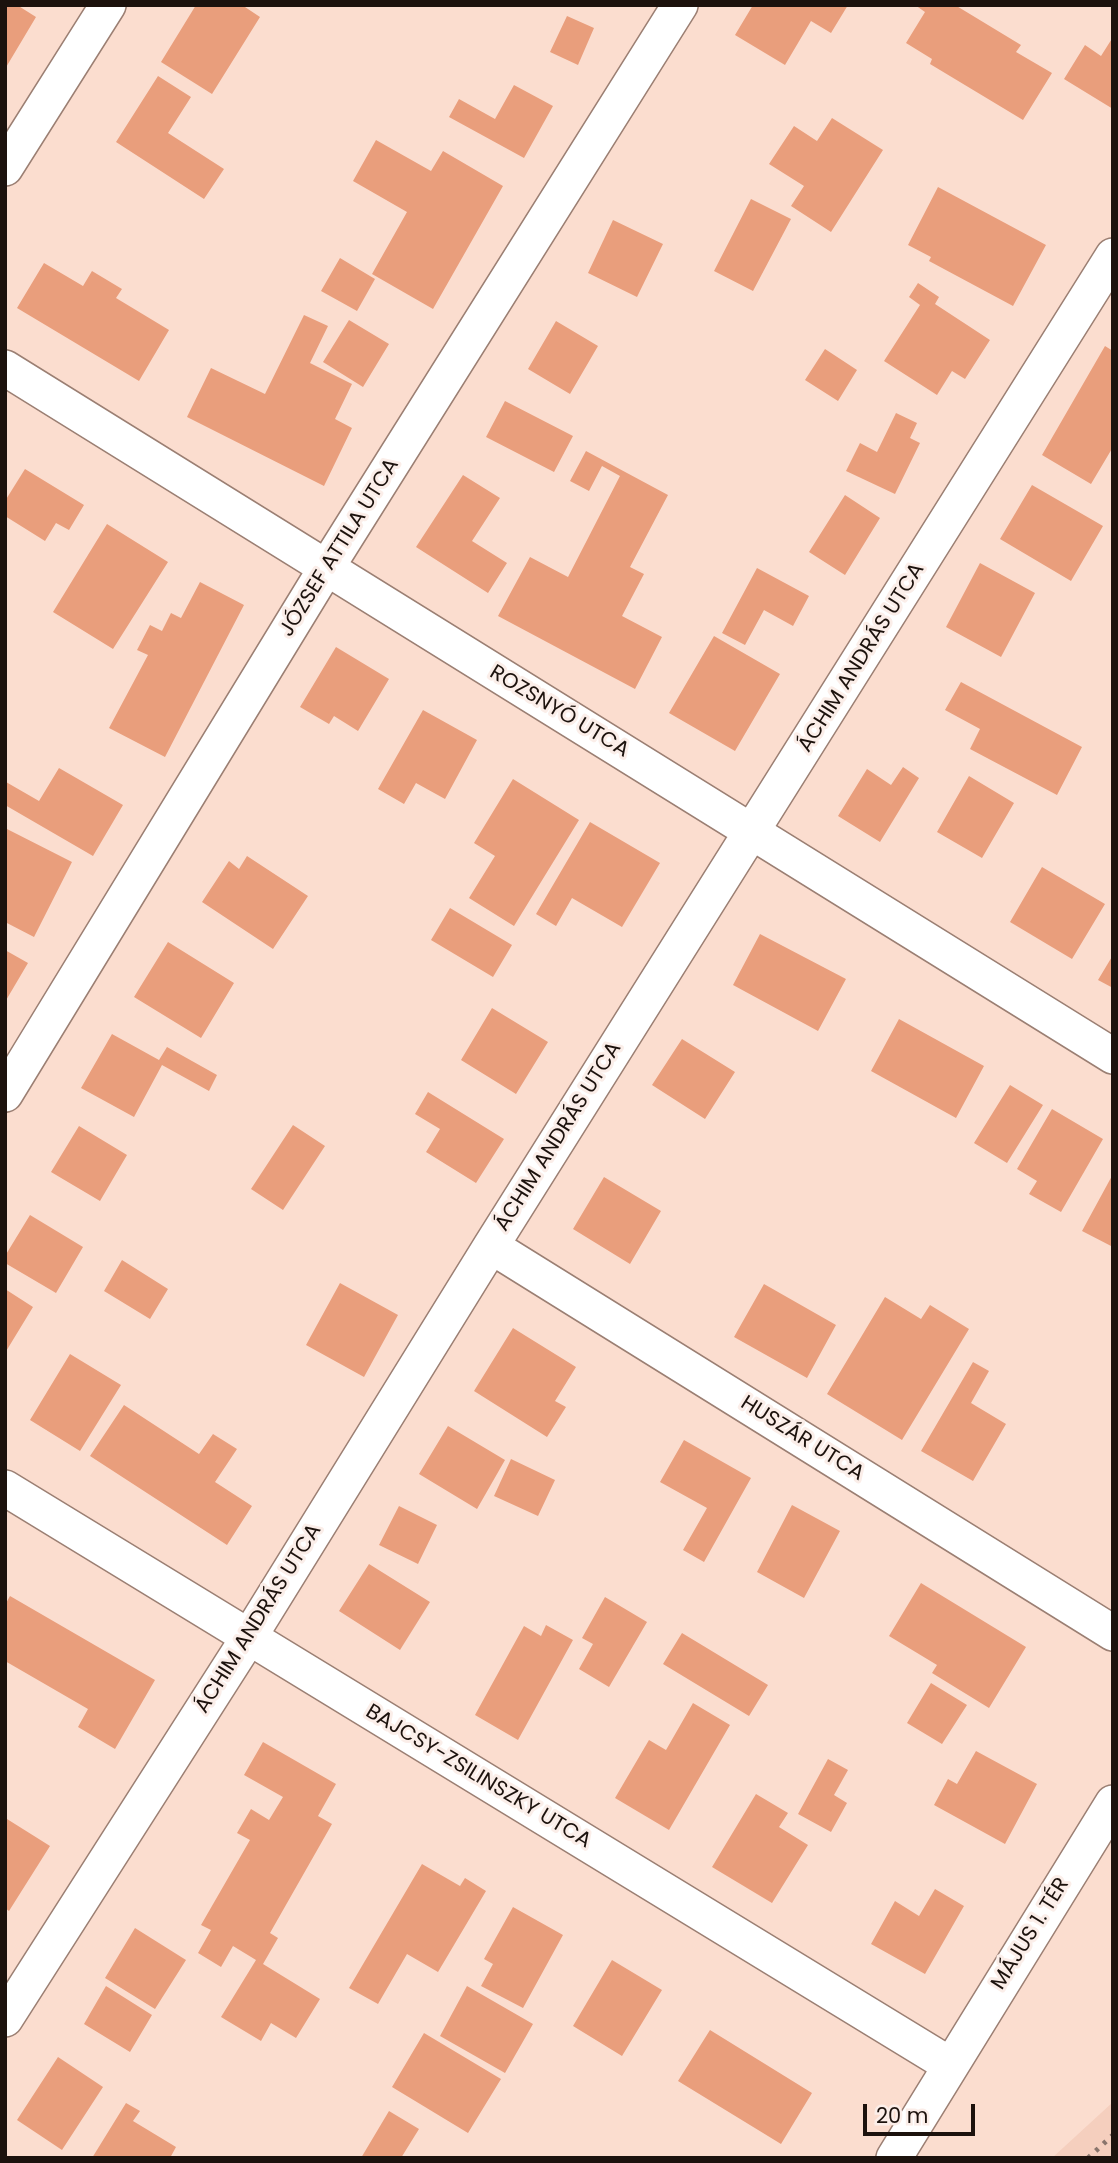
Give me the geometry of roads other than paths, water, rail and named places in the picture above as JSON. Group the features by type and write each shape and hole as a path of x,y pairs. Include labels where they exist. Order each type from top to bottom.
{"street":[{"path":"5,168 108,5"},
{"name":"JÓZSEF ATTILA UTCA","path":"5,1094 325,570 680,5"},
{"name":"ÁCHIM ANDRÁS UTCA","path":"5,2019 248,1637 491,1245 1113,256"},
{"name":"ROZSNYÓ UTCA","path":"5,368 325,570 754,830 1113,1055"},
{"name":"HUSZÁR UTCA","path":"491,1245 1113,1633"},
{"name":"BAJCSY-ZSILINSZKY UTCA","path":"5,1488 950,2065"},
{"name":"MÁJUS 1. TÉR","path":"894,2158 1113,1803"}],"railway":[{"path":"1088,2158 1113,2135"}]}
